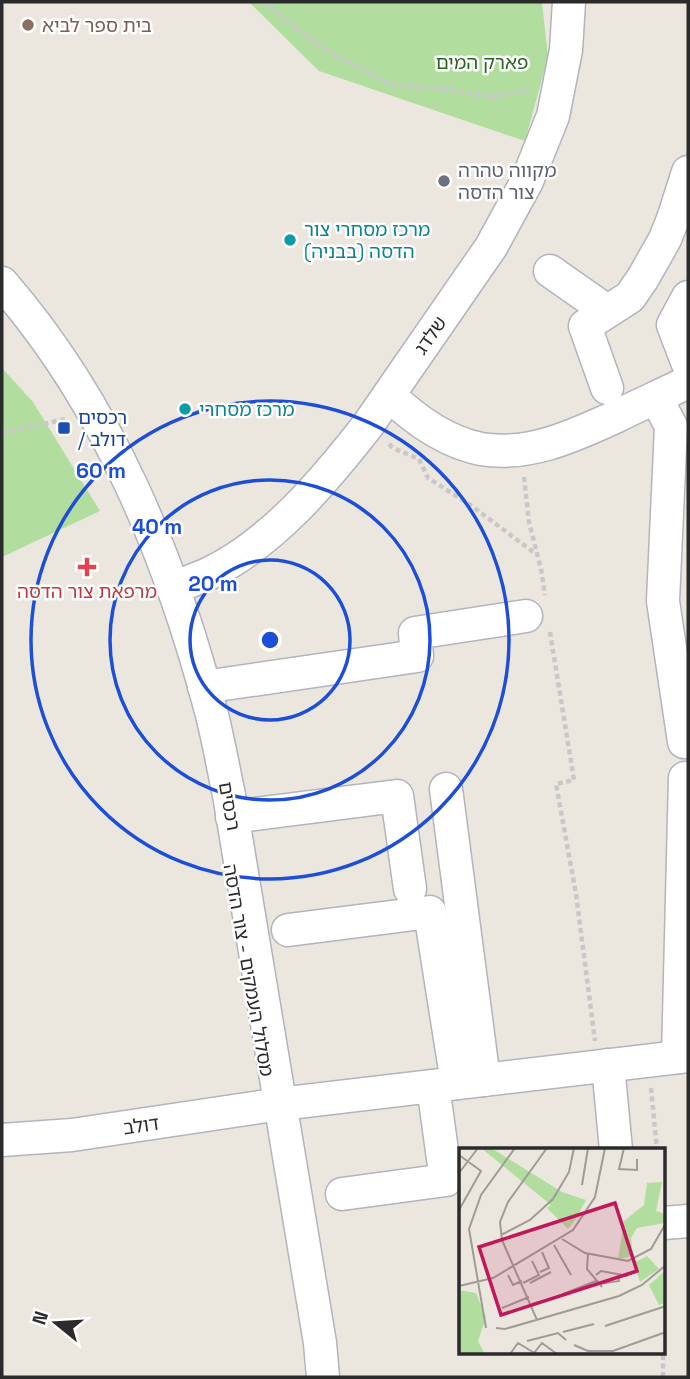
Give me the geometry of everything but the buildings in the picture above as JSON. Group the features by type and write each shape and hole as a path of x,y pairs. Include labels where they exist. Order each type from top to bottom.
{"street":[{"name":"שלדג","path":"173,588 229,562 269,533 309,495 368,425 491,247 522,192 552,116 566,50 569,2"},
{"path":"607,388 585,326 630,296 643,278 665,239 687,182"},
{"path":"550,271 607,312"},
{"name":"רכסים","path":"2,282 24,308 78,386 123,467 159,549 188,631 211,713 232,817 320,1343 323,1377"},
{"path":"688,298 673,325 688,364"},
{"path":"389,395 402,408 462,443 499,451 546,445 575,435 688,383"},
{"path":"656,397 671,426 663,601 684,742"},
{"path":"204,687 417,656 415,633 540,614"},
{"path":"671,1057 685,778"},
{"path":"342,1194 446,1180 458,1083 446,789"},
{"path":"232,817 397,796 410,889"},
{"path":"288,930 430,912 458,1083"},
{"name":"דולב","path":"2,1140 72,1135 280,1104 671,1057"},
{"path":"603,1065 616,1148"},
{"path":"666,1223 688,1221"}],"path":[{"path":"263,2 319,46 389,84 445,89 491,97 560,81"},
{"path":"2,433 69,418 64,408"},
{"path":"368,425 393,448 419,459 428,478 469,504 537,554"},
{"path":"521,450 529,522 537,554 540,614 574,780 556,784 603,1065"},
{"path":"657,1148 671,1057"},
{"path":"663,1354 663,1377"}],"green space":[{"name":"פארק המים","path":"249,2 542,2 548,57 525,141 319,71"},
{"path":"2,368 33,402 100,511 2,557"}],"place":[{"name":"בית ספר לביא","path":"28,25"},
{"name":"מקווה טהרה צור הדסה","path":"444,181"},
{"name":"מרכז מסחרי צור הדסה (בבניה)","path":"290,240"},
{"name":"מרכז מסחרי","path":"185,409"},
{"name":"רכסים / דולב","path":"64,428"},
{"name":"מרפאת צור הדסה","path":"87,567"}]}
